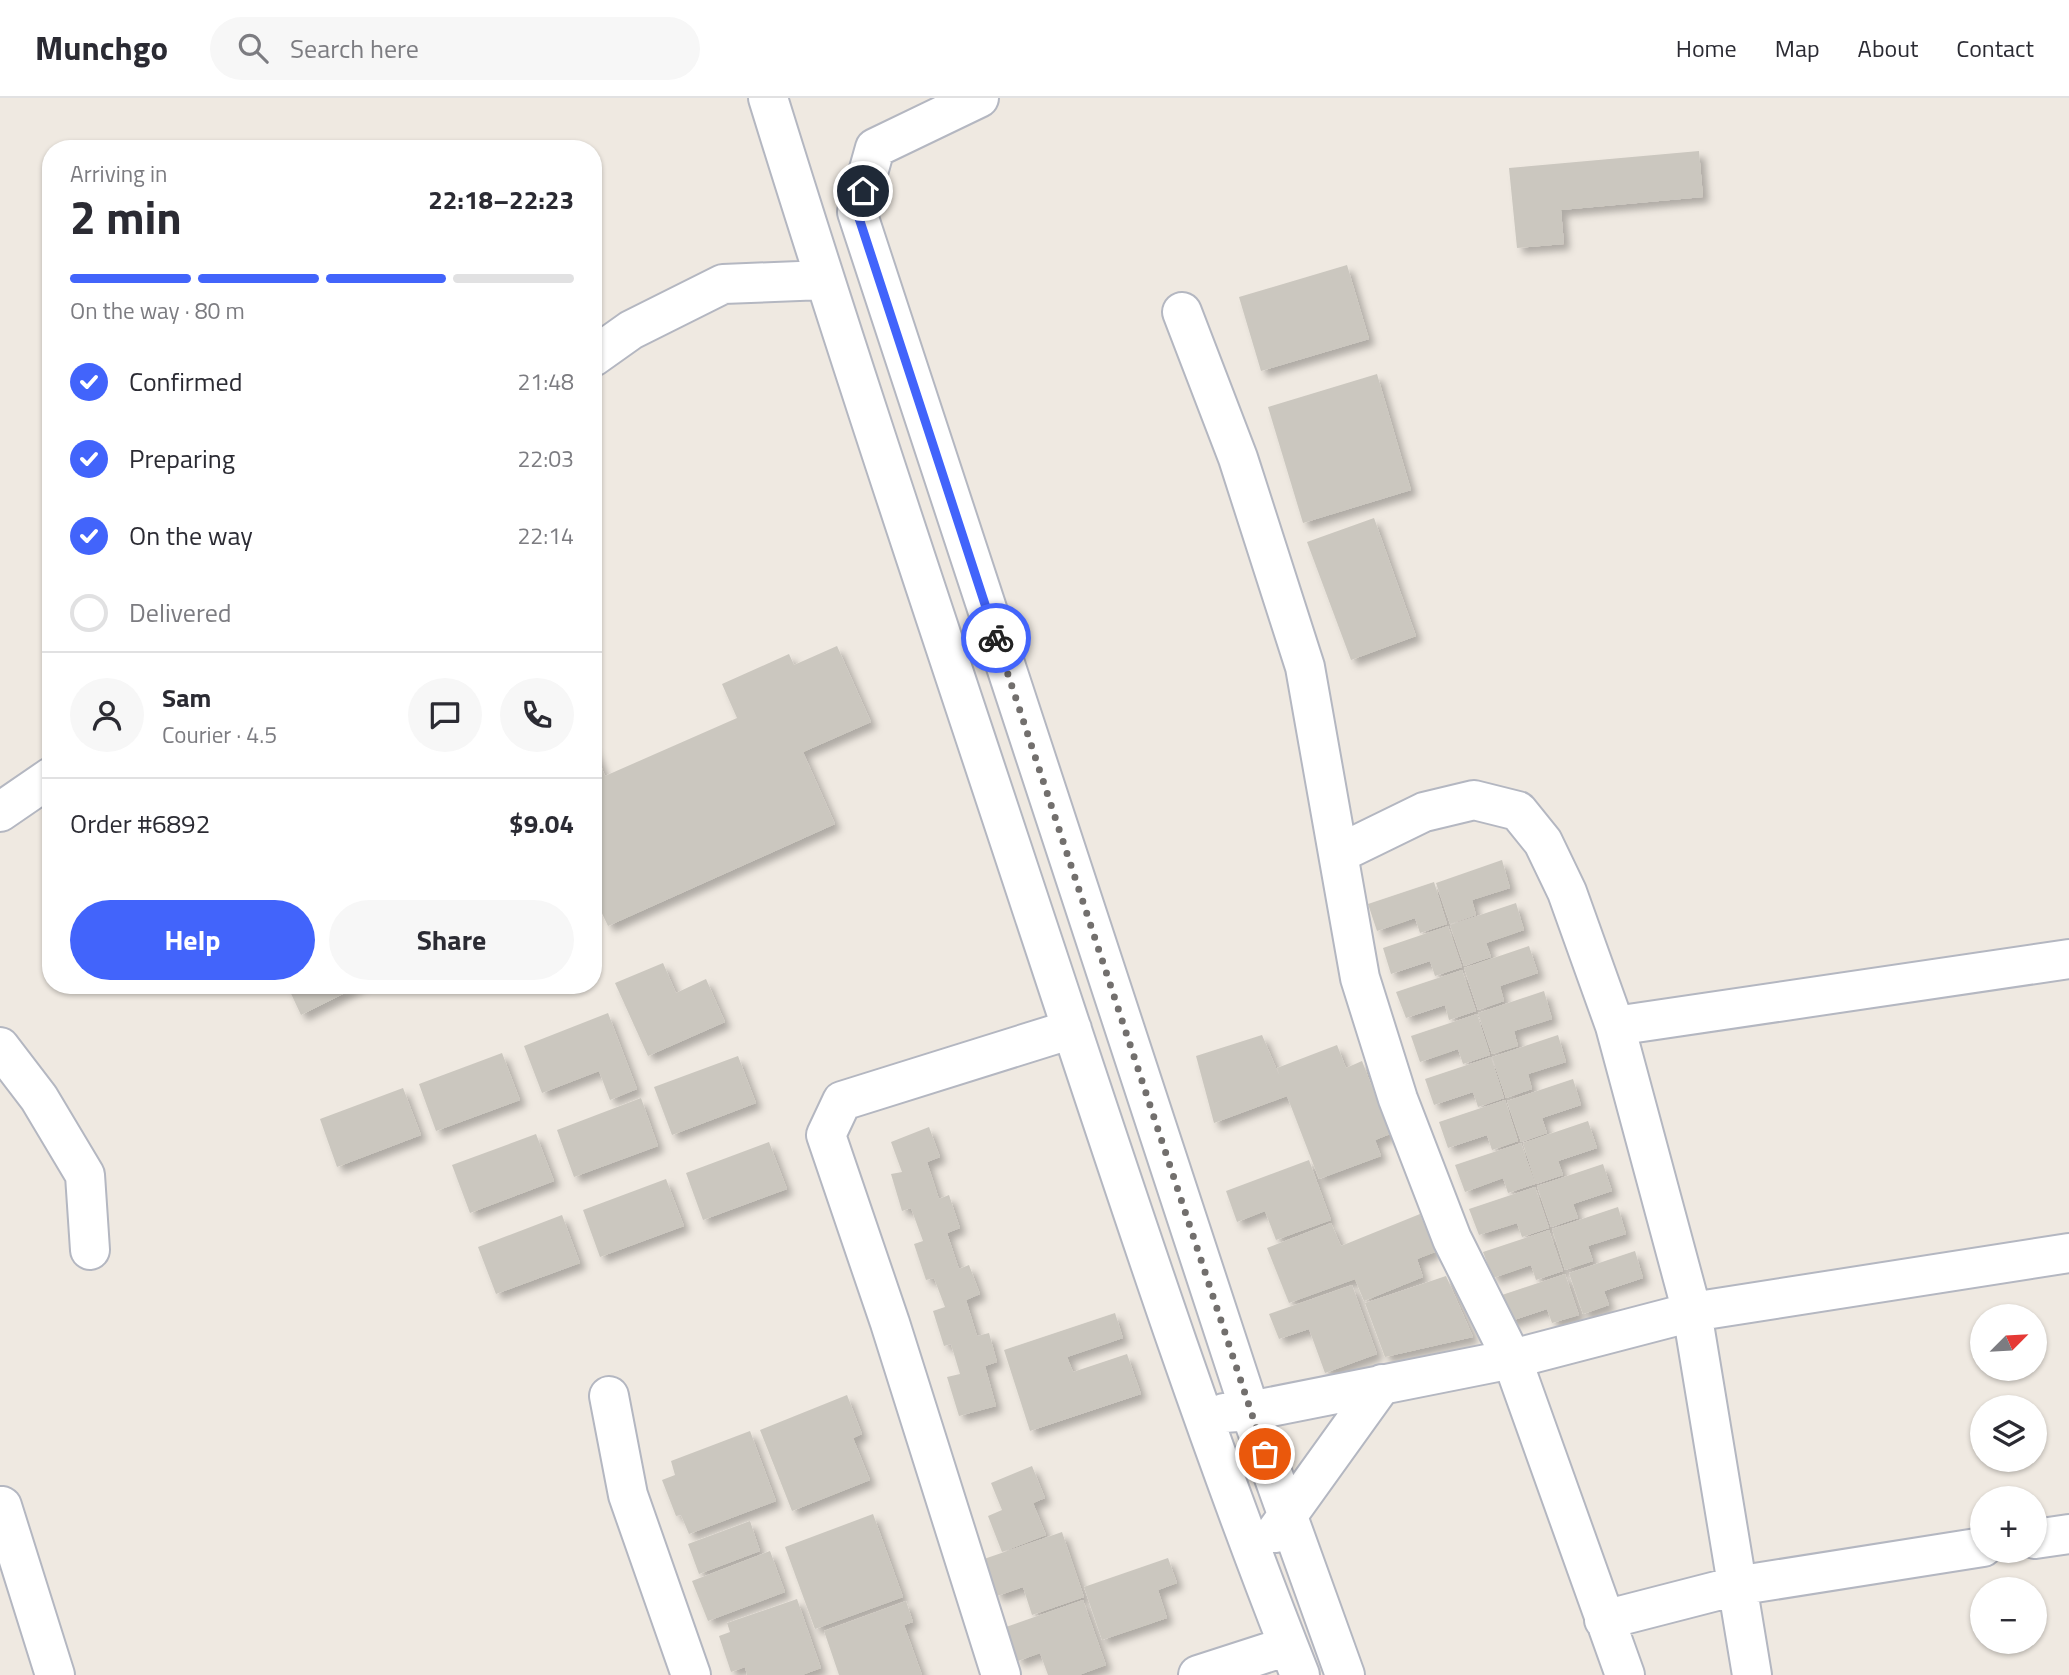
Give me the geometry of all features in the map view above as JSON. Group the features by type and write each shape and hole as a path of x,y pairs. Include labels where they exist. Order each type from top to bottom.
{"street":[{"path":"768,98 824,279 1072,1029 1205,1415 1294,1660 1198,1675"},
{"path":"979,98 875,148 857,212 1250,1411 1345,1675"},
{"path":"602,351 631,330 723,284 824,279"},
{"path":"1182,312 1238,458 1305,667 1360,978 1398,1099 1452,1239 1511,1359 1625,1675"},
{"path":"0,812 42,783"},
{"path":"1340,853 1424,812 1474,800 1518,811 1543,842 1567,892 1615,1026 1692,1312 1752,1675"},
{"path":"1615,1026 2069,959"},
{"path":"1001,1675 891,1323 826,1135 842,1101 1072,1029"},
{"path":"0,1047 39,1098 85,1175 90,1250"},
{"path":"1205,1415 1250,1411 1511,1359 1692,1312 2069,1253"},
{"path":"1255,1556 1288,1518 1382,1384"},
{"path":"609,1396 628,1495 691,1675"},
{"path":"2,1506 55,1675"},
{"path":"2047,1537 2069,1534"},
{"path":"1604,1620 1736,1586 1970,1549"}],"building":[{"path":"1699,151 1703,197 1561,210 1564,244 1517,248 1509,168"},
{"path":"1347,265 1369,339 1261,371 1239,297"},
{"path":"1377,374 1411,490 1303,523 1268,407"},
{"path":"1374,518 1416,636 1351,660 1307,542"},
{"path":"837,646 871,722 803,752 835,824 608,926 602,913 602,768 605,776 737,718 722,684 789,654 794,665"},
{"path":"1502,860 1510,888 1472,900 1476,915 1450,924 1436,883"},
{"path":"1434,882 1447,924 1420,933 1415,918 1377,931 1368,904"},
{"path":"1516,903 1524,930 1486,943 1491,957 1464,966 1450,925"},
{"path":"1448,926 1462,967 1435,976 1430,961 1391,974 1383,948"},
{"path":"1529,946 1538,973 1500,986 1504,1001 1478,1010 1464,968"},
{"path":"663,963 676,993 706,979 725,1022 648,1056 615,983"},
{"path":"1462,970 1476,1011 1449,1020 1445,1005 1406,1018 1396,992"},
{"path":"1544,991 1552,1019 1514,1031 1518,1046 1492,1054 1478,1013"},
{"path":"291,994 343,994 301,1015"},
{"path":"608,1013 637,1089 610,1100 599,1071 542,1093 524,1046"},
{"path":"1477,1014 1490,1055 1463,1064 1458,1049 1420,1062 1411,1036"},
{"path":"1262,1035 1280,1077 1277,1068 1337,1045 1346,1068 1362,1061 1390,1134 1375,1140 1381,1156 1319,1179 1287,1096 1214,1123 1196,1056"},
{"path":"1558,1035 1566,1062 1528,1074 1532,1089 1506,1098 1492,1057"},
{"path":"502,1053 520,1100 436,1131 419,1084"},
{"path":"738,1056 756,1103 672,1135 654,1087"},
{"path":"1491,1057 1504,1098 1478,1107 1473,1092 1434,1105 1425,1079"},
{"path":"1573,1079 1581,1105 1542,1118 1547,1133 1521,1142 1507,1101"},
{"path":"403,1088 421,1135 337,1167 320,1119"},
{"path":"641,1098 658,1146 574,1177 557,1130"},
{"path":"1505,1100 1518,1141 1492,1150 1487,1135 1448,1148 1439,1122"},
{"path":"1588,1121 1597,1148 1558,1161 1563,1175 1536,1184 1523,1143"},
{"path":"929,1127 940,1157 927,1162 939,1199 949,1195 960,1228 947,1233 959,1269 969,1265 980,1294 966,1300 977,1336 989,1333 997,1362 985,1366 996,1406 959,1416 947,1377 960,1374 951,1344 944,1346 933,1311 945,1307 934,1278 926,1280 914,1244 923,1241 911,1208 902,1211 891,1174 902,1172 891,1142"},
{"path":"536,1134 554,1181 470,1213 452,1165"},
{"path":"769,1142 787,1189 703,1220 686,1173"},
{"path":"1521,1143 1535,1184 1508,1193 1503,1178 1465,1192 1455,1165"},
{"path":"1309,1160 1331,1220 1276,1240 1265,1211 1237,1222 1226,1191"},
{"path":"1603,1164 1612,1191 1573,1204 1578,1218 1551,1227 1537,1186"},
{"path":"666,1179 684,1226 600,1257 583,1210"},
{"path":"1535,1187 1549,1228 1522,1237 1517,1223 1479,1235 1469,1209"},
{"path":"1618,1207 1626,1234 1588,1246 1593,1261 1565,1270 1552,1229"},
{"path":"1420,1214 1435,1252 1417,1259 1423,1277 1364,1301 1355,1279 1289,1303 1267,1248 1331,1223 1341,1246"},
{"path":"562,1215 580,1263 496,1294 478,1247"},
{"path":"1549,1230 1563,1271 1536,1280 1531,1265 1493,1278 1483,1252"},
{"path":"1635,1251 1643,1278 1604,1291 1609,1305 1583,1314 1569,1273"},
{"path":"1565,1274 1579,1315 1552,1323 1547,1309 1508,1322 1499,1296"},
{"path":"1446,1276 1473,1337 1385,1357 1365,1303"},
{"path":"1352,1285 1377,1354 1325,1373 1309,1329 1279,1339 1269,1314"},
{"path":"1115,1313 1123,1338 1067,1357 1073,1372 1127,1354 1141,1394 1030,1431 1004,1350"},
{"path":"847,1395 862,1434 853,1438 870,1480 792,1511 760,1430"},
{"path":"750,1431 776,1501 689,1534 681,1515 676,1516 662,1480 675,1475 671,1461"},
{"path":"1032,1466 1045,1498 1033,1503 1046,1535 1002,1552 988,1516 1002,1510 991,1483"},
{"path":"873,1514 903,1597 815,1629 785,1547"},
{"path":"750,1521 760,1551 699,1574 688,1544"},
{"path":"1062,1532 1084,1597 1032,1615 1023,1587 997,1596 984,1559"},
{"path":"770,1551 785,1592 708,1621 692,1581"},
{"path":"1168,1558 1177,1583 1158,1590 1167,1618 1102,1640 1084,1587"},
{"path":"797,1599 821,1668 802,1675 747,1675 745,1667 731,1672 719,1636 730,1632 727,1623"},
{"path":"1083,1600 1106,1665 1079,1675 1048,1675 1040,1653 1018,1661 1006,1627"},
{"path":"906,1601 913,1622 904,1625 922,1675 839,1675 824,1631"}],"way so far":[{"path":"996,638 1265,1454"}],"route":[{"path":"863,191 857,212 996,638"}]}
